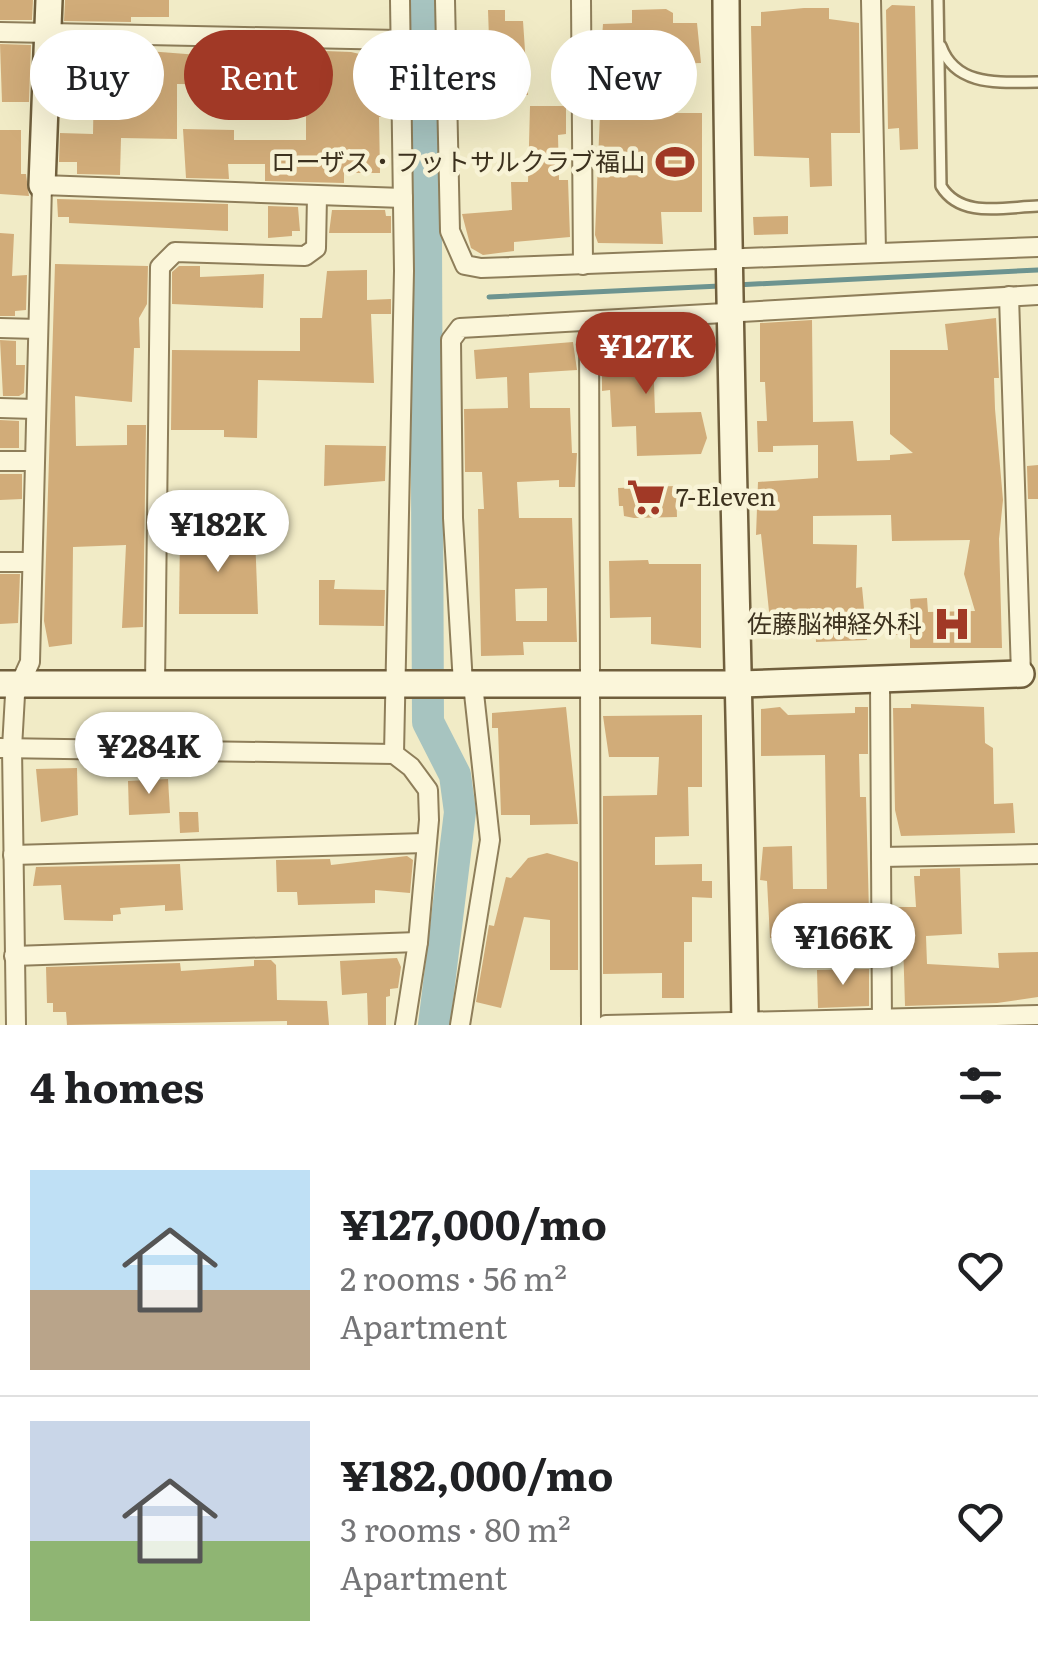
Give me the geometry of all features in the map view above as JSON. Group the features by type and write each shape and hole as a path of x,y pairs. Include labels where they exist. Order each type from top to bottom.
{"street":[{"path":"48,30 49,0"},
{"path":"399,30 400,0"},
{"path":"444,0 450,231 466,265 727,267 876,250 1038,247"},
{"path":"582,0 583,264"},
{"path":"726,0 727,267 740,684 744,1024"},
{"path":"872,0 876,250"},
{"path":"0,32 30,33"},
{"path":"164,36 353,39"},
{"path":"10,684 30,662 45,120"},
{"path":"394,754 403,682 404,120"},
{"path":"42,185 403,198"},
{"path":"155,685 160,267 174,252 305,256 316,248 317,196"},
{"path":"460,1025 490,840 463,684 453,518 451,340 460,328 728,308 1038,295"},
{"path":"10,684 740,684 1022,674 1009,296"},
{"path":"590,321 591,1025"},
{"path":"0,328 38,328"},
{"path":"0,408 36,409"},
{"path":"0,461 34,461"},
{"path":"0,562 31,562"},
{"path":"880,682 882,1022"},
{"path":"10,684 15,695 6,748 16,1025"},
{"path":"6,748 394,754 411,766 428,790 418,942 405,1025"},
{"path":"12,855 425,842"},
{"path":"881,858 1038,854"},
{"path":"14,956 418,942"},
{"path":"606,1025 882,1022 1038,1015"}],"lane":[{"path":"938,0 941,186 950,200 967,208 1038,206"},
{"path":"939,24 942,52 968,76 986,82 1038,82"}],"building":[{"path":"0,0 33,0 32,20 0,20"},
{"path":"65,0 169,0 169,17 131,17 131,22 64,21"},
{"path":"892,5 915,6 918,149 900,150 899,128 888,129 886,10"},
{"path":"829,8 829,19 859,23 860,133 831,133 832,186 810,187 809,158 754,156 751,26 761,26 761,12"},
{"path":"666,9 673,13 673,23 697,23 701,63 697,63 697,30 603,30 603,24 632,23 632,10"},
{"path":"488,10 505,10 505,21 523,21 524,30 489,30"},
{"path":"0,44 30,45 29,102 2,102"},
{"path":"333,51 353,52 353,120 379,120 380,173 344,173 344,183 265,181 265,164 228,164 229,179 186,178 183,129 234,130 234,140 306,140 306,120 333,120"},
{"path":"164,52 184,54 184,84 177,84 177,139 121,138 120,175 77,174 77,162 59,162 60,133 93,134 93,120 164,120"},
{"path":"531,106 551,106 551,120 566,120 566,134 558,135 559,180 568,180 570,237 514,242 514,251 483,255 471,248 462,214 512,210 511,182 528,182"},
{"path":"697,113 702,113 702,212 661,212 663,244 598,243 595,235 600,120 697,120"},
{"path":"0,130 21,130 21,174 26,174 29,196 0,194"},
{"path":"57,199 228,204 228,231 69,223 69,217 58,217"},
{"path":"268,206 298,207 300,231 292,231 292,236 268,238"},
{"path":"332,210 385,210 386,216 391,216 391,233 329,233"},
{"path":"788,216 788,234 754,235 753,217"},
{"path":"0,233 14,234 12,276 27,275 26,310 15,311 15,316 0,316"},
{"path":"55,264 148,266 147,304 139,318 140,348 134,348 132,402 75,396 76,446 127,445 127,425 146,425 143,627 122,628 126,545 73,547 72,644 49,647 44,621"},
{"path":"179,266 200,266 200,277 264,274 263,308 172,304 172,272"},
{"path":"367,270 367,300 391,299 391,314 371,314 374,383 258,380 257,438 224,437 224,430 171,430 172,350 300,351 300,318 322,318 327,271"},
{"path":"996,318 999,378 994,378 995,409 1003,500 999,539 1002,648 910,648 910,635 896,635 896,613 911,612 910,599 927,598 928,612 975,611 964,574 970,540 892,541 891,515 813,516 813,544 857,545 856,588 862,587 867,640 816,642 815,619 770,621 761,534 756,535 758,482 818,478 818,445 773,446 773,452 758,452 757,421 767,421 765,382 760,382 760,323 812,320 813,422 853,421 857,461 890,460 890,455 913,453 890,434 890,350 948,350 945,324"},
{"path":"664,331 665,354 653,354 655,413 701,412 707,438 701,454 637,456 636,426 612,427 610,390 602,391 602,333"},
{"path":"0,340 16,341 16,365 25,365 24,393 19,396 3,396"},
{"path":"573,342 577,370 529,373 530,408 570,408 572,453 577,453 575,487 559,487 559,480 517,482 519,518 572,518 577,642 523,642 524,655 481,656 478,509 484,509 482,472 465,472 464,409 508,408 507,377 476,379 474,350","holes":["547,588 547,621 516,621 515,589"]},
{"path":"0,420 19,421 19,448 0,448"},
{"path":"325,445 386,446 385,481 324,486"},
{"path":"1038,465 1038,499 1028,499 1027,466"},
{"path":"0,474 22,474 22,499 0,500"},
{"name":"7-Eleven","path":"676,486 677,517 634,518 624,516 623,506 619,506 618,488"},
{"path":"180,534 255,535 258,614 179,614"},
{"path":"648,560 649,564 701,564 701,648 651,644 651,617 610,618 609,561"},
{"path":"0,574 20,574 18,623 0,624"},
{"path":"319,580 335,580 334,589 385,590 384,626 319,625"},
{"path":"911,704 984,707 985,743 993,748 994,804 1013,803 1015,833 901,836 895,810 893,708 911,708"},
{"path":"566,707 578,824 530,825 530,815 501,815 498,728 492,728 492,713"},
{"path":"780,707 788,715 855,713 855,707 868,707 868,754 859,754 860,797 866,797 869,913 843,914 843,942 770,938 767,881 760,880 763,847 792,846 793,889 827,889 825,755 761,756 761,709"},
{"path":"702,715 702,787 688,787 689,836 655,837 655,865 702,864 702,881 712,881 712,898 692,897 692,942 684,942 684,998 662,998 662,973 603,974 603,796 657,795 659,757 609,757 603,716"},
{"path":"77,768 78,815 41,822 36,769"},
{"path":"168,779 170,813 129,815 128,781"},
{"path":"179,812 198,812 199,832 180,833"},
{"path":"547,853 578,862 578,970 550,970 550,920 524,917 501,1008 476,1002 489,925 494,926 506,877 511,878 528,858"},
{"path":"407,856 413,860 410,893 375,890 375,903 298,905 297,892 277,892 276,860 330,859 331,865"},
{"path":"180,864 183,910 165,911 165,905 120,908 121,914 113,915 113,921 64,920 61,885 33,886 36,867"},
{"path":"960,868 962,934 926,936 927,964 999,968 998,953 1038,952 1038,997 997,1003 905,1006 903,941 896,941 895,907 916,907 914,876 920,876 920,869"},
{"path":"397,958 401,967 398,988 390,989 390,996 386,997 386,1025 368,1025 367,993 342,995 340,961"},
{"path":"254,960 271,960 276,965 277,1000 327,1001 329,1025 287,1025 287,1021 67,1025 66,1012 53,1012 53,1003 47,1003 46,967 180,963 181,971 254,966"},
{"path":"869,969 869,1006 818,1008 817,970"}],"waterway":[{"path":"425,0 428,722 455,775 460,812 434,1025"},
{"path":"736,285 1038,270"},
{"path":"489,297 720,286"}],"place":[{"name":"ローザス・フットサルクラブ福山","path":"675,162"},
{"name":"7-Eleven","path":"646,497"},
{"name":"佐藤脳神経外科","path":"952,624"}]}
